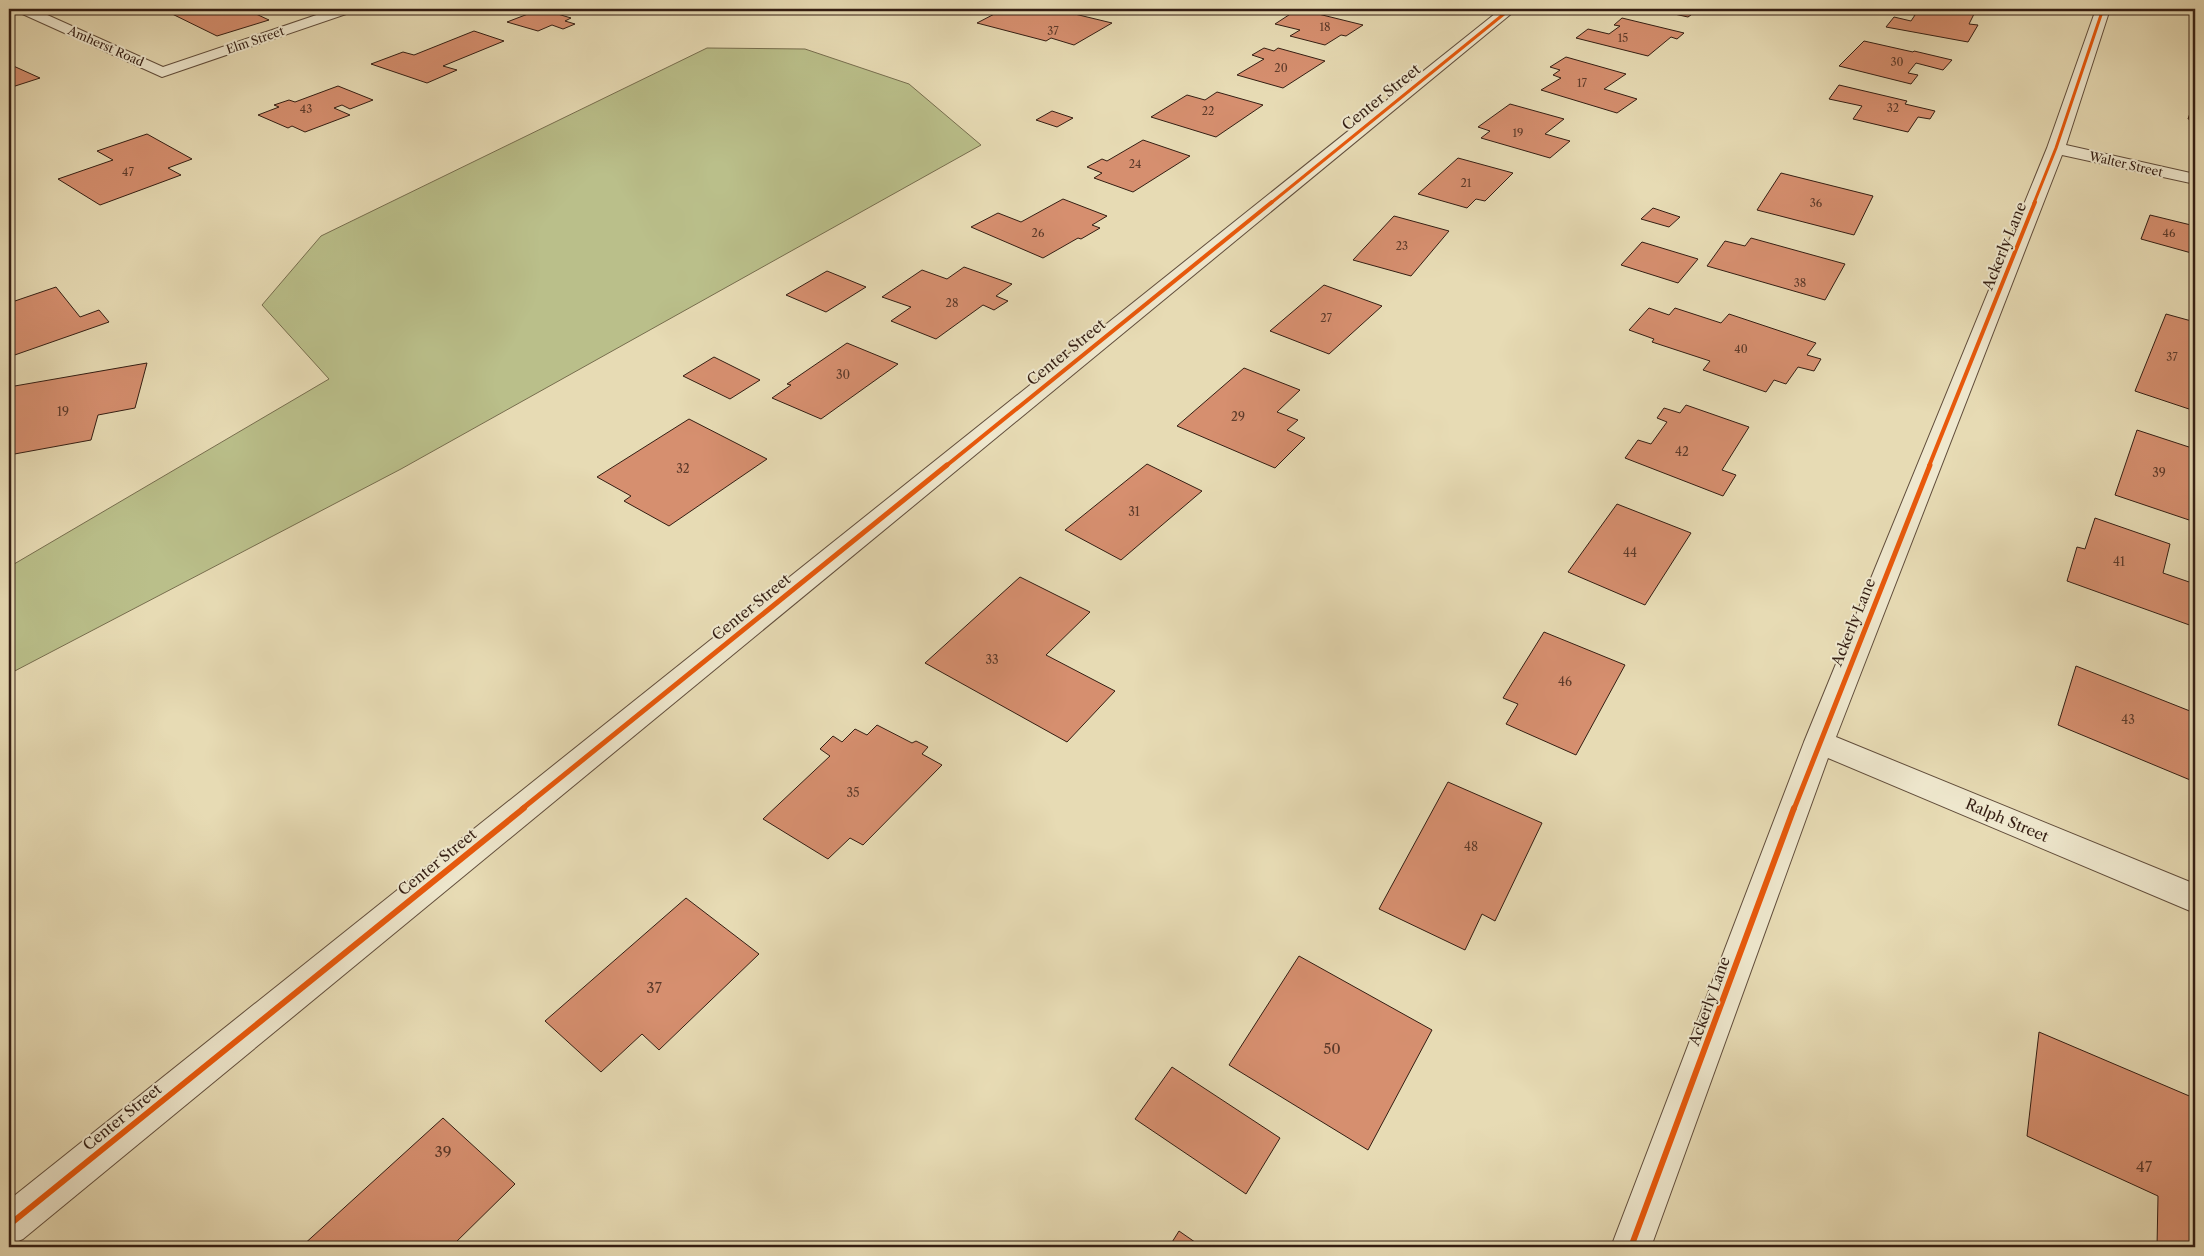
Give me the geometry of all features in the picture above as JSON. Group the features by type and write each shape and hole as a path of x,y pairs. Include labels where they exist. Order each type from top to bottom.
{"street":[{"name":"Amherst Road","path":"23,9 162,72"},
{"name":"Elm Street","path":"162,72 347,9"},
{"name":"Center Street","path":"9,1225 1510,9"},
{"name":"Ackerly Lane","path":"1632,1247 1819,742 2056,148 2103,9"},
{"name":"Walter Street","path":"2056,148 2195,179"},
{"name":"Ralph Street","path":"1819,742 2195,899"}],"green space":[{"path":"707,48 805,49 909,84 981,145 401,469 9,674 9,567 329,379 262,305 321,236"}],"building":[{"path":"162,9 272,9 256,14 269,20 217,36"},
{"path":"541,9 571,18 565,21 575,24 563,29 552,25 538,31 507,22"},
{"path":"1004,9 1054,9 1112,23 1074,45 1051,38 1046,41 977,23"},
{"path":"1298,9 1363,25 1346,36 1341,35 1325,45 1290,36 1300,30 1275,24"},
{"path":"1351,9 1381,9 1373,14"},
{"path":"1651,9 1718,9 1712,13 1698,10 1688,17"},
{"path":"1895,9 1945,9 1974,14 1969,24 1978,25 1968,42 1886,27 1894,17 1911,21 1915,15"},
{"path":"1622,18 1684,33 1677,39 1671,37 1648,56 1576,38 1588,29 1609,34 1620,26 1614,25"},
{"path":"474,31 504,41 443,66 457,70 427,83 371,64 403,52 414,55"},
{"path":"1864,41 1952,60 1943,70 1916,63 1908,73 1918,75 1911,84 1839,66"},
{"path":"1264,48 1274,51 1278,48 1325,61 1283,88 1237,75 1264,59 1252,55"},
{"path":"1566,57 1626,74 1604,89 1637,99 1617,113 1541,90 1561,78 1553,75 1560,70 1550,67"},
{"path":"9,64 40,78 9,88"},
{"path":"1839,85 1907,101 1905,104 1935,111 1930,119 1918,117 1908,132 1853,119 1862,106 1829,99"},
{"path":"338,86 373,100 350,109 342,105 334,108 350,115 305,132 292,126 288,128 258,115 279,107 274,105 289,100 295,102"},
{"path":"1217,92 1263,105 1216,137 1151,117 1187,95 1205,100"},
{"path":"1510,104 1564,119 1545,134 1570,141 1550,158 1481,138 1490,131 1478,127"},
{"path":"2192,107 2195,108 2195,120 2188,119"},
{"path":"1052,111 1073,118 1057,127 1036,120"},
{"path":"147,134 192,159 168,168 181,175 100,205 58,179 113,160 97,151"},
{"path":"1143,140 1190,156 1133,192 1094,178 1102,173 1087,167 1102,159 1107,161"},
{"path":"1458,158 1513,173 1485,201 1476,199 1467,208 1418,194"},
{"path":"1781,173 1873,196 1854,235 1757,210"},
{"path":"1063,199 1107,216 1092,225 1100,228 1043,258 971,227 998,213 1021,222"},
{"path":"1653,208 1680,217 1669,227 1641,219"},
{"path":"2150,215 2195,226 2195,254 2141,239"},
{"path":"1394,216 1449,231 1411,276 1353,260"},
{"path":"1751,238 1845,264 1825,300 1707,266 1725,241 1745,246"},
{"path":"1642,242 1698,259 1678,283 1621,265"},
{"path":"964,267 1012,284 996,296 1008,301 994,310 983,305 936,339 891,321 911,307 882,297 922,270 947,279"},
{"path":"827,271 866,287 826,312 786,295"},
{"path":"1324,285 1382,306 1329,354 1270,331"},
{"path":"56,287 80,317 99,310 109,322 9,357 9,303"},
{"path":"1649,308 1669,315 1675,308 1721,323 1729,314 1816,343 1807,355 1821,359 1814,371 1798,367 1786,384 1774,380 1766,392 1703,370 1710,361 1652,342 1654,339 1629,330"},
{"path":"2166,314 2195,322 2195,411 2135,391"},
{"path":"847,343 898,364 821,419 772,398 791,385 787,384"},
{"path":"714,357 760,380 730,399 683,376"},
{"path":"147,363 135,408 98,415 91,440 9,455 9,387"},
{"path":"1244,368 1300,390 1277,412 1298,420 1287,430 1305,438 1275,468 1177,426"},
{"path":"1686,405 1749,427 1722,470 1736,475 1723,496 1625,458 1638,440 1651,444 1667,422 1657,418 1664,408 1680,413"},
{"path":"689,419 767,459 669,526 624,501 631,496 597,477"},
{"path":"2137,430 2195,449 2195,522 2115,495"},
{"path":"1147,464 1202,491 1121,560 1065,530"},
{"path":"1617,504 1691,533 1645,605 1568,572"},
{"path":"2095,518 2170,544 2163,573 2195,584 2195,627 2067,581 2077,547 2085,549"},
{"path":"1020,577 1090,612 1046,655 1115,691 1067,742 925,663"},
{"path":"1544,632 1625,665 1576,755 1506,724 1518,704 1503,698"},
{"path":"2076,666 2195,713 2195,782 2058,725"},
{"path":"877,725 912,743 916,741 928,747 922,754 942,765 863,845 850,838 828,859 763,819 830,756 820,749 833,736 842,742 855,729 867,735"},
{"path":"1448,782 1542,823 1495,921 1482,914 1465,950 1379,909"},
{"path":"686,898 759,954 659,1050 642,1034 601,1072 545,1021"},
{"path":"1299,956 1432,1030 1368,1150 1229,1065"},
{"path":"2039,1032 2194,1098 2195,1074 2195,1247 2157,1247 2158,1196 2027,1136"},
{"path":"1172,1067 1280,1138 1246,1194 1135,1119"},
{"path":"443,1118 515,1184 451,1247 301,1247"},
{"path":"1179,1231 1202,1247 1169,1247"}],"cycle path":[{"path":"9,1225 1510,9"},
{"path":"1631,1247 1819,742 2056,148 2103,9"}]}
